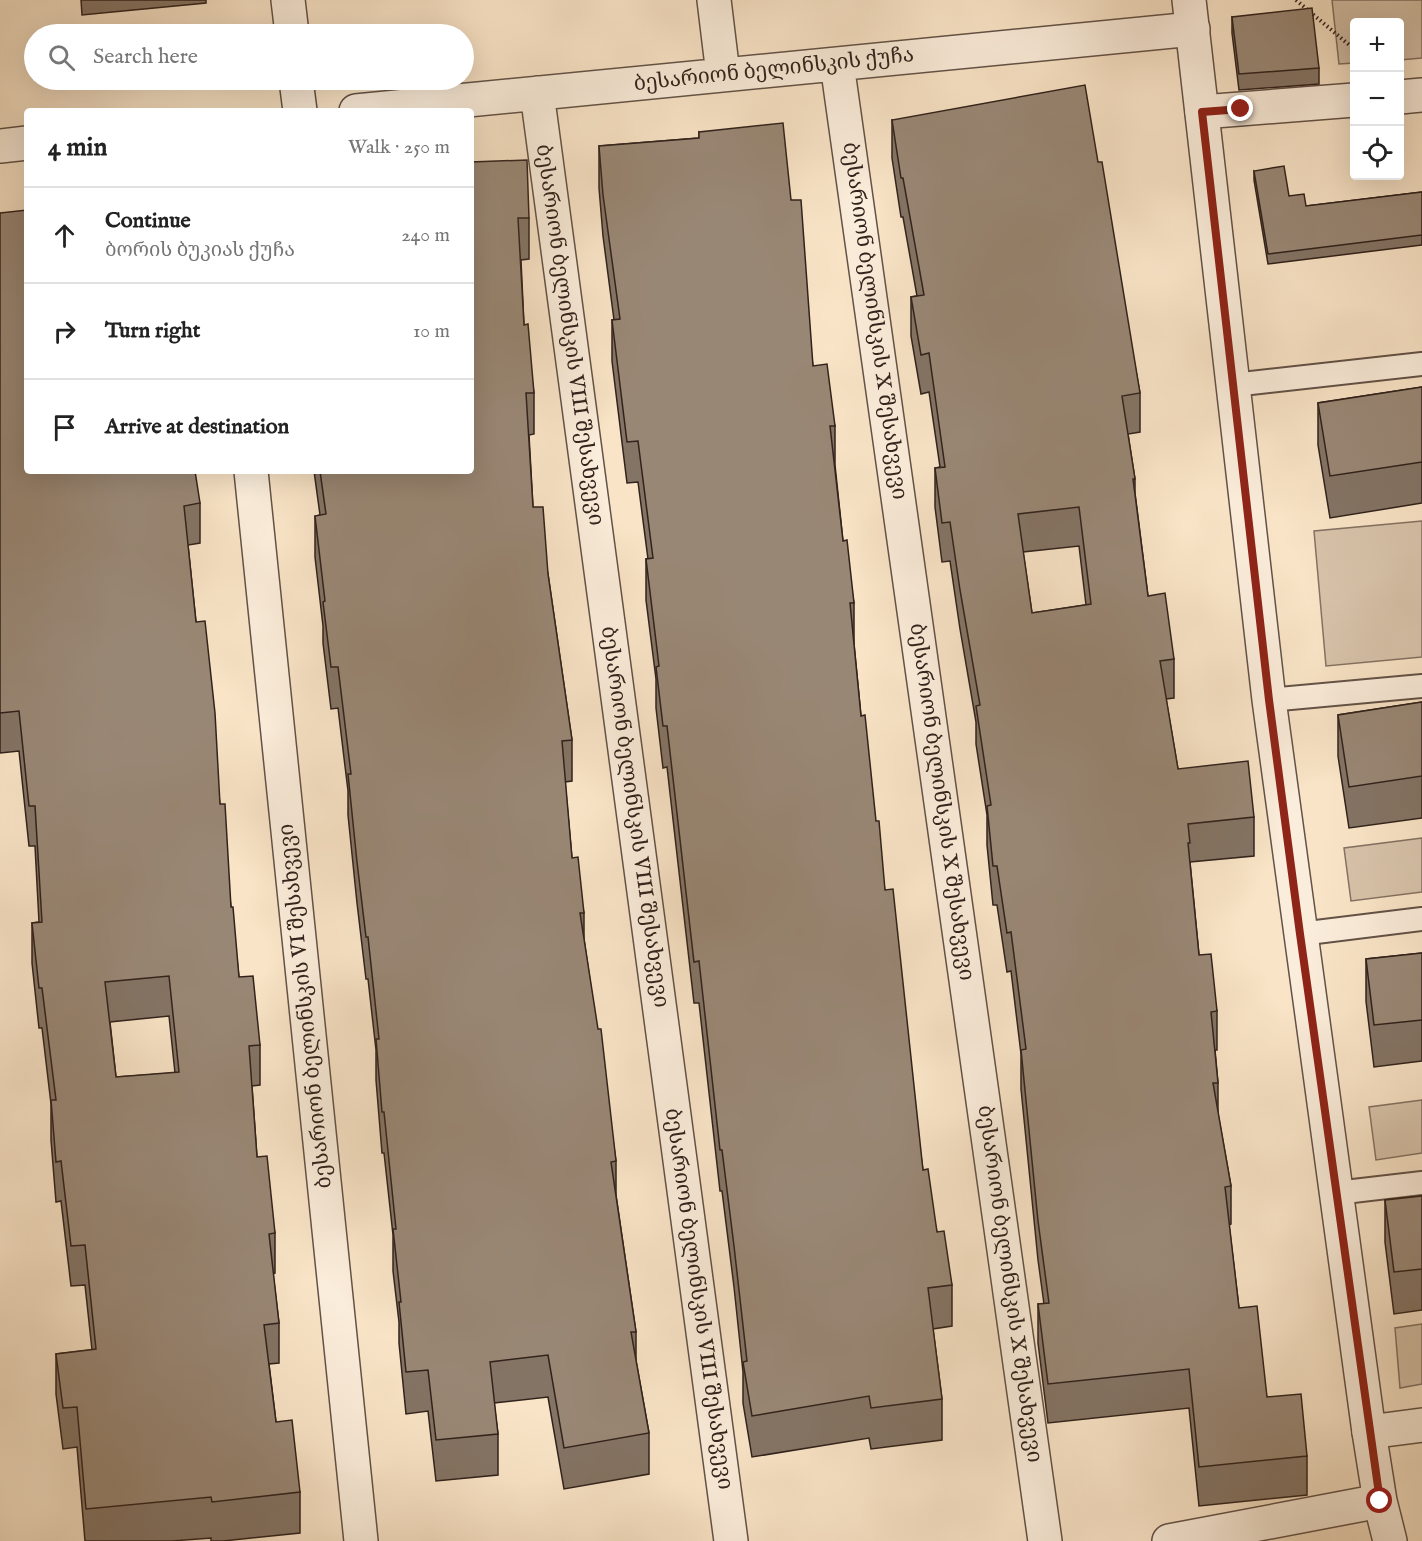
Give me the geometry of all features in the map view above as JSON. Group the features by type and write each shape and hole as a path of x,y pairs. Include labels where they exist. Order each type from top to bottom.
{"street":[{"path":"288,0 291,24"},
{"path":"714,0 723,75"},
{"path":"1191,14 1269,700 1369,1432 1380,1501 1390,1541"},
{"name":"ბესარიონ ბელინსკის ქუჩა","path":"386,108 837,63 1191,14"},
{"name":"ბესარიონ ბელინსკის X შესახვევი","path":"837,63 1045,1541"},
{"path":"297,90 300,108"},
{"name":"ბესარიონ ბელინსკის VIII შესახვევი","path":"537,93 731,1541"},
{"path":"1404,97 1422,95"},
{"path":"1202,112 1350,100"},
{"path":"0,146 24,143"},
{"name":"ბესარიონ ბელინსკის VI შესახვევი","path":"251,474 361,1541"},
{"path":"1369,1432 1422,1425"},
{"path":"1169,1541 1380,1501"}],"lane":[{"path":"1233,385 1422,364"},
{"path":"1269,700 1422,686"},
{"path":"1300,934 1422,919"},
{"path":"1336,1193 1422,1182"}],"path":[{"path":"1296,0 1350,46"}],"shaded area":[{"path":"1332,0 1422,0 1422,58 1404,60 1404,18 1350,18 1350,63 1339,64"},
{"path":"1422,521 1422,657 1326,666 1314,531"},
{"path":"1422,838 1422,892 1351,901 1344,848"},
{"path":"1422,1100 1422,1153 1376,1160 1369,1107"},
{"path":"1422,1324 1422,1384 1400,1388 1395,1328"}],"building":[{"path":"1312,8 1319,68 1239,74 1232,17"},
{"path":"1085,85 1098,162 1102,162 1140,393 1122,396 1135,479 1133,479 1148,596 1165,593 1174,659 1160,661 1178,769 1248,761 1254,817 1188,824 1190,843 1188,843 1199,955 1211,954 1217,1011 1211,1012 1218,1083 1213,1083 1231,1186 1225,1187 1239,1308 1257,1306 1267,1397 1301,1394 1307,1456 1199,1467 1189,1369 1048,1384 1038,1304 1049,1303 1038,1221 1021,1050 1026,1049 1011,932 1007,933 997,866 993,866 987,806 991,805 976,706 980,705 950,522 942,523 935,468 945,467 929,353 921,355 911,297 924,295 892,120","holes":["1079,507 1091,604 1032,613 1018,514"]},
{"path":"783,123 791,200 801,200 813,366 827,364 835,426 830,426 843,541 847,540 854,603 850,603 861,716 865,715 876,821 879,821 885,890 893,889 923,1170 928,1169 937,1232 944,1231 952,1285 928,1288 942,1399 871,1408 869,1396 752,1416 743,1362 747,1361 699,961 694,962 667,726 663,726 656,667 659,666 646,559 653,558 638,441 627,442 612,320 620,319 603,195 599,146 699,138 699,132"},
{"path":"527,160 529,218 518,218 524,325 528,324 534,393 526,393 533,507 543,507 548,574 572,740 562,741 572,858 578,857 584,913 580,913 598,1029 601,1029 616,1161 611,1162 636,1332 631,1332 649,1433 564,1448 548,1355 490,1362 498,1434 436,1440 428,1370 406,1372 393,1229 396,1229 376,1039 379,1039 357,862 348,774 351,774 338,667 331,667 315,516 326,514 320,474 474,474 474,162"},
{"path":"1284,166 1289,196 1304,194 1306,206 1422,192 1422,235 1268,254 1254,171"},
{"path":"24,210 24,474 195,474 200,503 184,506 196,622 205,621 215,713 220,804 225,804 231,907 233,907 239,977 253,976 260,1045 249,1046 257,1157 267,1156 275,1233 269,1234 279,1323 264,1325 276,1422 292,1420 300,1492 212,1502 211,1497 86,1509 77,1407 63,1408 56,1354 96,1349 85,1245 71,1246 61,1161 56,1162 51,1100 56,1100 32,923 42,922 35,806 29,806 19,711 0,713 0,213","holes":["169,976 179,1072 116,1077 105,982"]},
{"path":"1422,387 1422,462 1330,476 1318,403"},
{"path":"1422,702 1422,776 1349,787 1338,715"},
{"path":"1422,953 1422,1020 1374,1025 1366,959"},
{"path":"1422,1196 1422,1269 1394,1272 1385,1200"}],"route":[{"path":"1241,109 1202,112 1269,700 1380,1501"}]}
